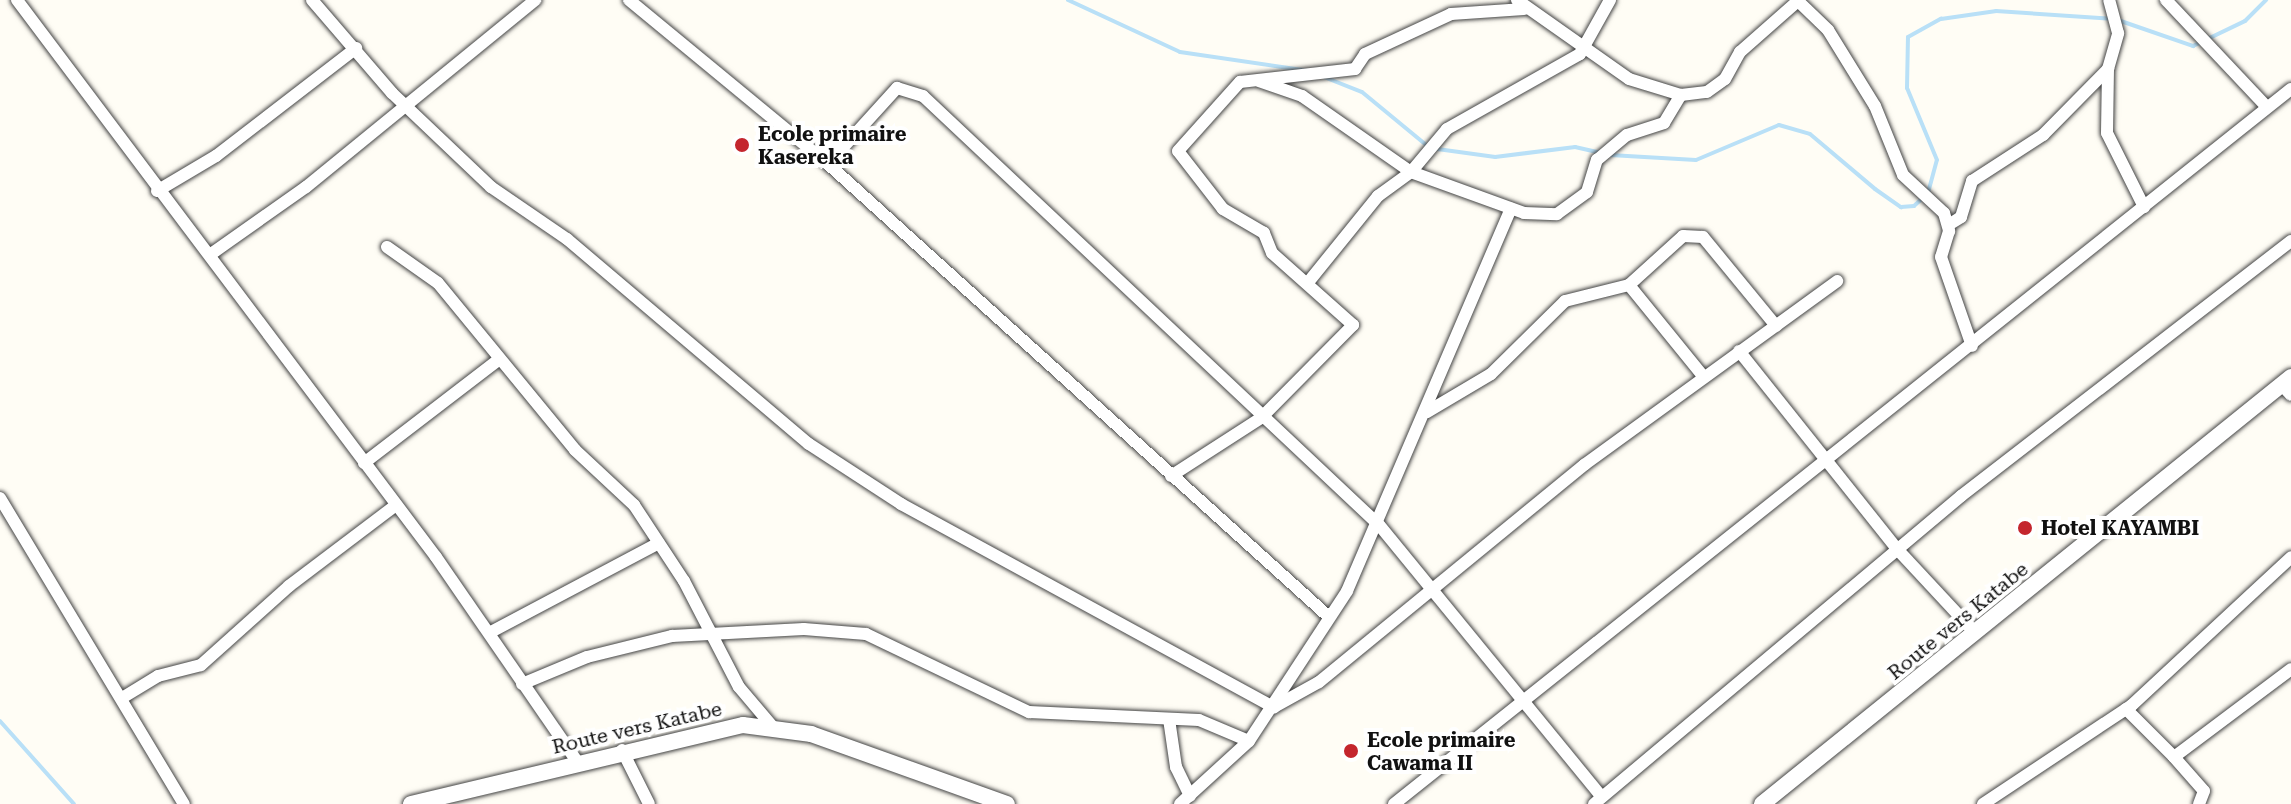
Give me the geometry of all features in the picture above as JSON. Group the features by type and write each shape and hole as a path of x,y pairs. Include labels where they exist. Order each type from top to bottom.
{"street":[{"path":"17,0 157,191 211,254 396,505 576,760"},
{"path":"312,0 404,105 491,187 567,239 809,444 901,504 1274,707"},
{"path":"211,254 535,0"},
{"path":"629,0 828,164 1329,617"},
{"path":"1310,280 1378,196 1411,172 1447,129 1542,79 1586,44 1610,0"},
{"path":"1171,476 1261,418 1352,329 1310,280 1272,253 1255,225 1223,209 1177,154 1240,82 1355,69 1365,54 1451,14 1521,4 1586,44 1648,89 1681,95 1707,92 1725,79 1740,52 1798,0 1828,30 1875,106 1903,175 1928,193 1950,224"},
{"path":"2109,0 2118,45 2108,69 2107,133 2144,207"},
{"path":"2166,0 2267,107"},
{"path":"157,191 216,156 356,48"},
{"path":"1972,346 1941,257 1950,224 1961,217 1972,181 2043,135 2108,69"},
{"path":"1259,81 1302,96 1411,172 1463,185 1511,209 1546,217 1565,209 1587,192 1599,158 1627,135 1664,123 1681,95"},
{"path":"828,164 897,88 915,90 1261,418 1380,526 1525,701 1598,800 1898,550 2291,241"},
{"path":"1394,804 2291,89"},
{"path":"1185,800 1249,741 1274,707 1380,526 1427,412 1469,294 1511,209"},
{"path":"1427,412 1491,374 1565,301 1629,285 1672,243 1703,237 1776,326"},
{"path":"387,247 438,283 498,360 634,505 659,543 708,632 772,726"},
{"path":"1274,707 1319,682 1431,589 1703,376 1837,281"},
{"path":"1629,285 1703,376"},
{"path":"1739,351 1828,457 1898,550 1975,633"},
{"path":"364,463 498,360"},
{"name":"Route vers Katabe","path":"1762,804 2288,385"},
{"path":"0,498 184,804"},
{"path":"122,698 158,676 201,665 289,586 396,505"},
{"path":"489,633 659,543"},
{"path":"1983,804 2126,709 2291,557"},
{"path":"522,684 587,657 708,632 866,634 1029,712 1212,723 1249,741"},
{"path":"2174,757 2291,669"},
{"path":"2126,709 2204,791 2199,804"},
{"path":"1169,719 1185,800"},
{"name":"Route vers Katabe","path":"411,804 706,729 772,726 883,757 1007,804"},
{"path":"622,750 649,804"}],"waterway":[{"path":"1068,0 1180,52 1308,71"},
{"path":"1610,155 1696,160 1779,125 1810,134 1875,189 1901,207 1914,206 1928,193 1937,160 1907,88 1908,37 1941,19 1996,11 2115,19 2193,46 2245,21 2266,0"},
{"path":"1324,77 1362,92 1430,148 1495,157 1575,147 1601,153"},
{"path":"0,721 74,804"}],"place":[{"name":"Ecole primaire Kasereka","path":"742,145"},
{"name":"Hotel KAYAMBI","path":"2025,528"},
{"name":"Ecole primaire Cawama II","path":"1351,751"}]}
